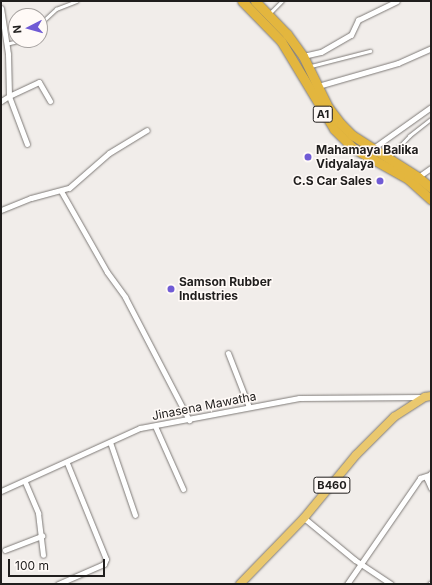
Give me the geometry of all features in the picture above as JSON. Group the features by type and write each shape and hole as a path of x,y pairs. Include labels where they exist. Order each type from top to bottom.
{"highway":[{"name":"A1","path":"243,1 281,41 334,129 353,148 408,179 431,200"},
{"name":"A1","path":"255,1 303,56 328,107 341,124 372,149 418,177 431,188"}],"main road":[{"name":"B460","path":"240,584 304,518 356,455 394,417 428,396"}],"street":[{"path":"303,56 321,52 351,35 358,20 397,1"},
{"path":"1,8 8,54 9,96 27,144"},
{"path":"318,86 398,63 431,48"},
{"path":"1,57 8,54"},
{"path":"1,102 9,96 39,82 50,101"},
{"path":"372,149 431,107"},
{"path":"1,210 31,198 69,188 109,153 147,130"},
{"path":"418,177 431,168"},
{"path":"61,191 107,272 125,298 189,420"},
{"path":"228,353 249,407"},
{"name":"Jinasena Mawatha","path":"1,491 67,463 140,428 189,420 299,398 428,396"},
{"path":"156,426 182,489"},
{"path":"110,442 136,515"},
{"path":"58,584 104,564 106,559 67,463"},
{"path":"430,474 428,479 431,488"},
{"path":"347,584 362,565 420,478 430,474"},
{"path":"25,482 38,514 42,536 43,555"},
{"path":"304,518 362,565 390,584"},
{"path":"5,550 42,536"}],"lane":[{"path":"48,16 56,9 77,1"},
{"path":"268,15 282,1"},
{"path":"308,66 370,51"},
{"path":"388,158 409,136 431,118"}],"place":[{"name":"Mahamaya Balika Vidyalaya","path":"308,157"},
{"name":"C.S Car Sales","path":"380,181"},
{"name":"Samson Rubber Industries","path":"171,289"}]}
